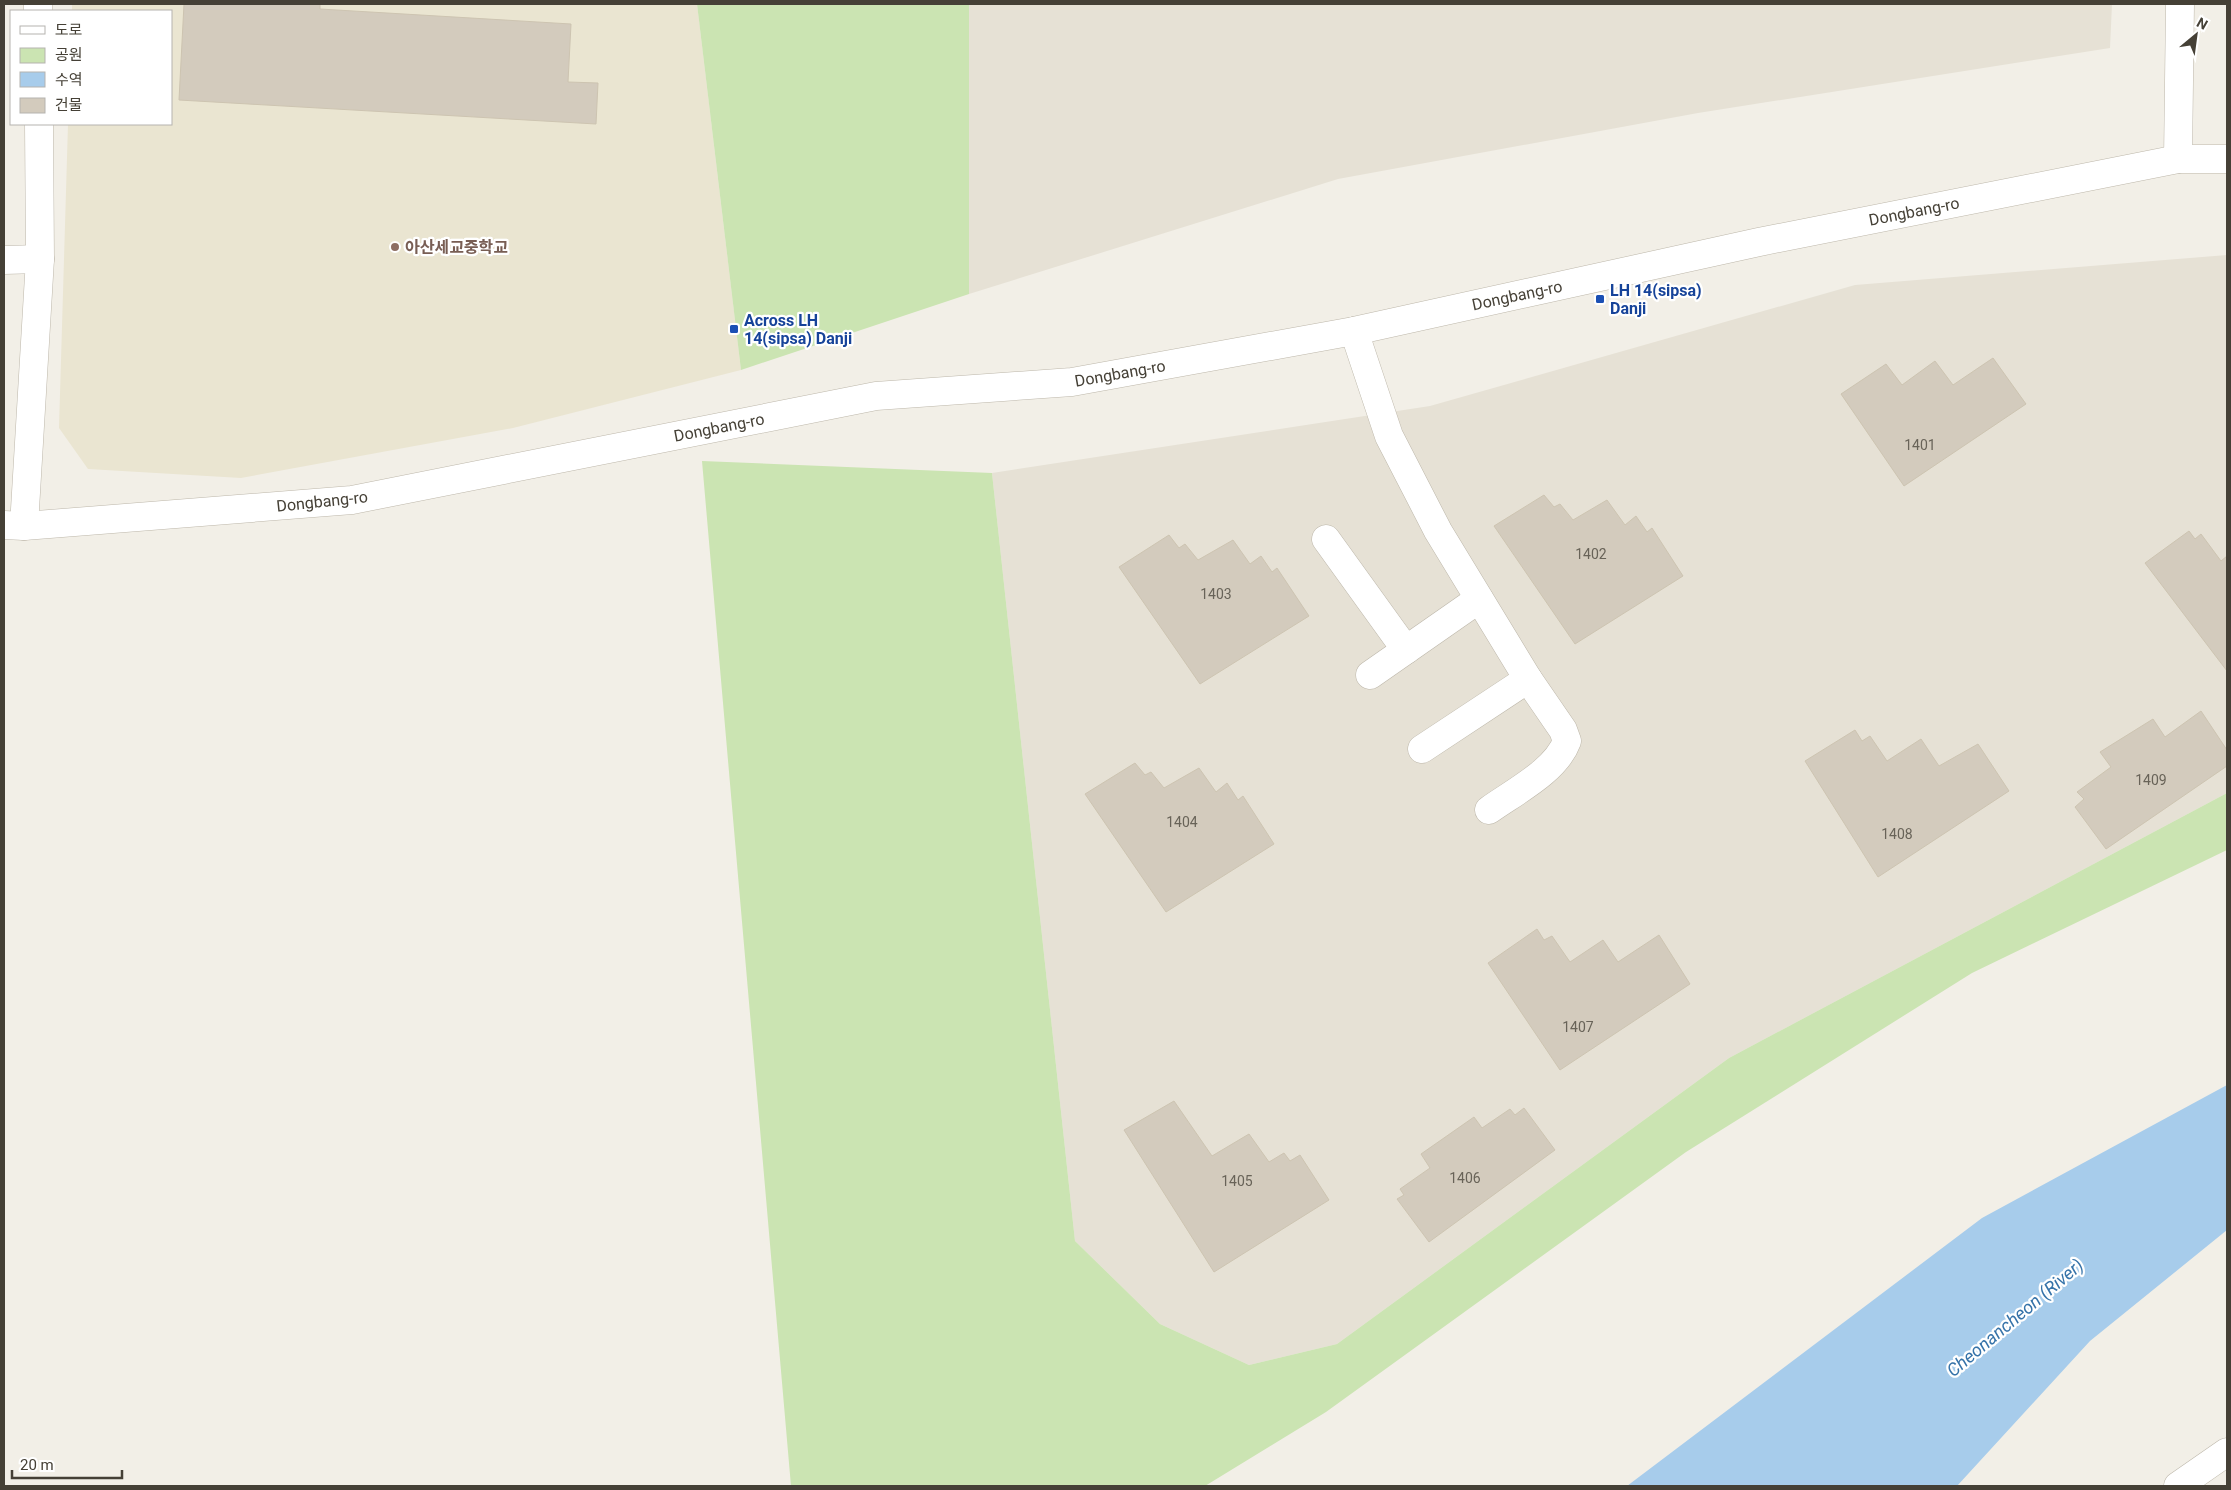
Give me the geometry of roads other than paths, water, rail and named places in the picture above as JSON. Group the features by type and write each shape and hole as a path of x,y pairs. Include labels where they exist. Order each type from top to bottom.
{"street":[{"path":"2178,159 2180,4"},
{"path":"14,525 40,259 39,125"},
{"name":"Dongbang-ro","path":"14,525 352,500 876,396 1072,382 1354,330 1759,242 2178,159 2227,159"},
{"path":"4,260 40,259"},
{"path":"1354,330 1389,436 1438,531 1528,679 1563,730 1567,741 1563,753 1552,764 1488,810"},
{"path":"1326,539 1406,650"},
{"path":"1370,675 1479,599"},
{"path":"1422,749 1528,679"},
{"path":"2178,1486 2227,1452"}],"water":[{"name":"Cheonancheon (River)","path":"2227,1085 2227,1230 2090,1341 1957,1486 1627,1486 1982,1218"}],"place":[{"name":"아산세교중학교","path":"395,247"},
{"name":"LH 14(sipsa) Danji","path":"1600,299"},
{"name":"Across LH 14(sipsa) Danji","path":"734,329"}]}
